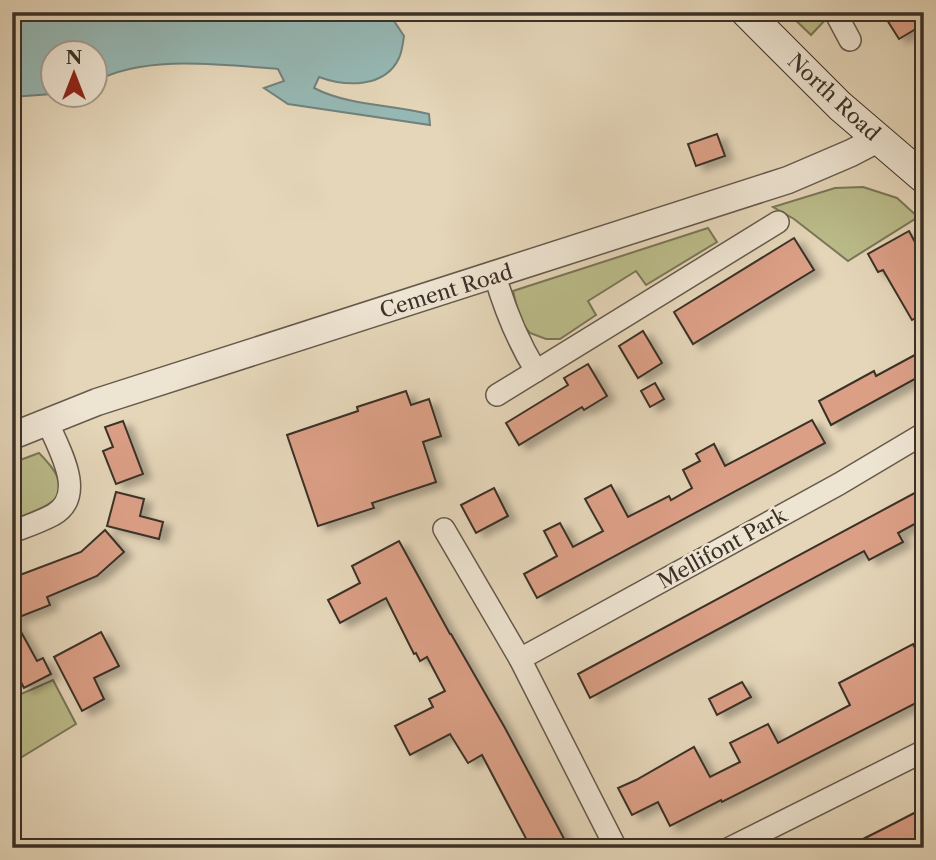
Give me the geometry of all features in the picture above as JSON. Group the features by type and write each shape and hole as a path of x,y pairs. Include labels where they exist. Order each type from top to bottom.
{"main road":[{"name":"North Road","path":"746,12 840,106 924,178"}],"street":[{"path":"835,12 850,40"},
{"name":"Cement Road","path":"12,436 97,402 788,180 878,139"},
{"path":"497,395 778,222"},
{"path":"495,276 517,340 536,371"},
{"path":"12,532 53,515 63,507 68,496 68,471 47,421"},
{"name":"Mellifont Park","path":"520,659 839,484 923,434"},
{"path":"444,529 520,659 617,848"},
{"path":"730,848 924,751"}],"green space":[{"path":"787,12 824,12 827,18 811,35"},
{"path":"863,187 897,198 918,217 848,261 794,219 773,207 835,188"},
{"path":"708,228 717,242 646,285 636,271 588,301 596,315 560,339 546,339 530,333 521,323 513,291"},
{"path":"39,453 59,479 57,497 40,509 12,520 12,463"},
{"path":"53,680 76,724 12,763 12,681 19,695"}],"water":[{"path":"12,12 388,12 404,36 400,56 393,68 375,80 364,82 341,82 319,77 314,88 341,98 429,114 430,125 288,104 264,88 284,81 278,69 209,64 159,65 108,76 108,38 38,38 38,95 12,97"}],"building":[{"path":"882,12 924,12 924,24 899,39"},
{"path":"717,134 725,156 696,166 688,144"},
{"path":"909,231 924,259 924,313 912,320 883,270 878,272 868,254"},
{"path":"794,238 814,270 693,344 674,312"},
{"path":"643,331 662,363 638,378 619,346"},
{"path":"924,350 924,374 831,425 819,401 874,371 876,376"},
{"path":"588,364 607,396 584,410 582,407 519,445 506,423 568,385 564,378"},
{"path":"655,383 664,399 650,407 641,391"},
{"path":"406,391 411,405 429,399 441,436 423,442 436,482 372,503 374,508 318,526 287,435 358,411 357,407"},
{"path":"812,420 825,443 537,598 524,574 557,556 544,531 560,523 573,547 603,531 585,499 611,485 628,517 669,496 671,500 692,488 683,470 700,461 696,454 714,444 725,466"},
{"path":"123,421 143,474 116,484 103,451 113,447 105,427"},
{"path":"494,488 508,516 476,533 461,505"},
{"path":"924,488 924,519 898,533 903,542 869,560 864,551 590,698 578,674"},
{"path":"116,492 144,499 140,516 163,522 159,539 107,526"},
{"path":"105,530 124,552 97,576 47,597 50,605 14,619 37,661 43,658 51,674 24,688 12,665 12,578 81,552"},
{"path":"399,541 505,728 569,848 531,848 482,755 468,763 450,734 410,755 395,726 433,707 429,699 445,691 427,657 420,661 416,653 414,654 386,598 340,623 328,600 360,583 352,566"},
{"path":"101,632 119,666 94,678 104,699 82,711 54,657"},
{"path":"913,644 924,666 924,699 670,826 658,802 632,815 618,788 694,747 710,777 740,762 730,743 768,724 778,743 850,705 839,683"},
{"path":"742,682 751,697 717,715 709,699"},
{"path":"924,808 924,848 845,848 883,829"}]}
